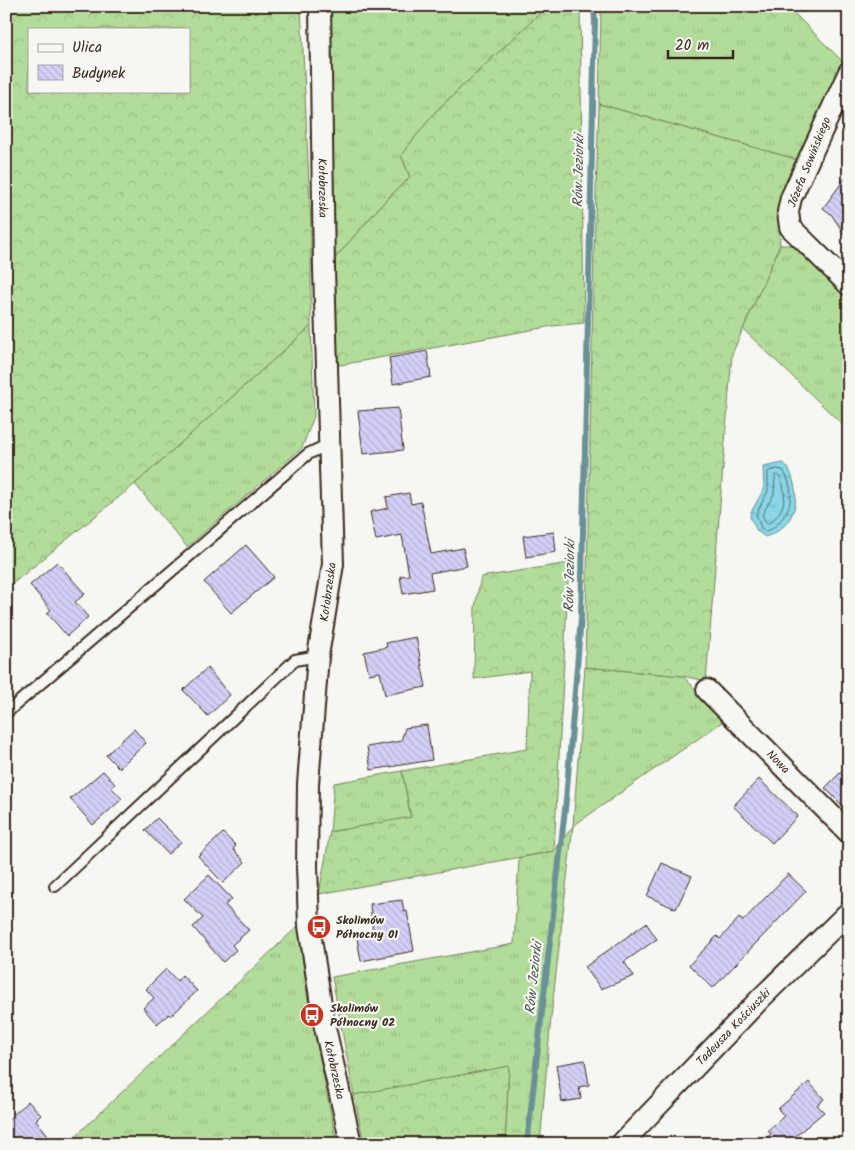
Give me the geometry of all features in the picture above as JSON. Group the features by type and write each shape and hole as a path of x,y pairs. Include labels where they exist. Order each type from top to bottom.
{"street":[{"name":"Kołobrzeska","path":"320,6 324,259 333,564 318,656 308,784 307,866 309,926 324,1022 351,1144"},
{"name":"Józefa Sowińskiego","path":"849,72 791,198 788,212 790,227 849,285"},
{"name":"Nowa","path":"707,690 849,833"},
{"name":"Tadeusza Kościuszki","path":"621,1144 762,996 849,912"}],"lane":[{"path":"6,713 308,454 329,444"},
{"path":"56,886 295,660 318,656"}],"green space":[{"path":"6,6 301,6 311,228 311,326 135,484 6,589"},
{"path":"325,6 548,6 437,110 401,155 410,177 383,203 331,263"},
{"path":"548,6 580,6 584,323 552,326 335,366 331,263 383,203 410,177 401,155 437,110"},
{"path":"604,6 787,6 843,62 799,160 599,104 601,10"},
{"path":"599,104 799,160 779,209 780,245 732,354 706,681 683,676 585,667"},
{"path":"780,245 801,245 849,293 849,427 847,429 743,329"},
{"path":"311,326 314,416 302,448 187,547 135,484"},
{"path":"569,563 554,851 319,894 330,832 411,817 402,771 527,749 530,671 474,679 475,607 481,577"},
{"path":"585,667 683,676 725,720 573,826"},
{"path":"402,771 411,818 330,832 334,783"},
{"path":"573,826 551,1017 540,1144 505,1144 509,1067 354,1095 332,977 514,944 519,858 554,851"},
{"path":"298,926 308,1000 337,1144 67,1144"},
{"path":"509,1066 505,1144 364,1144 354,1095"}],"water":[{"path":"783,463 787,466 793,480 796,498 795,507 792,515 781,528 765,537 757,531 750,517 751,512 764,489 763,467"}],"building":[{"path":"849,173 849,241 831,214 823,208"},
{"path":"427,351 431,377 393,384 389,358"},
{"path":"398,408 403,450 363,454 358,411"},
{"path":"409,493 411,504 421,502 431,554 463,548 467,566 430,573 433,589 403,594 400,576 409,575 402,535 376,540 370,512 388,508 386,497"},
{"path":"554,532 556,552 526,557 523,536"},
{"path":"246,545 274,577 231,613 204,582"},
{"path":"57,562 85,594 75,602 88,617 67,636 47,613 51,610 30,585"},
{"path":"416,637 426,687 385,695 380,672 369,674 364,652 387,647 386,643"},
{"path":"207,668 230,695 208,716 183,690"},
{"path":"427,725 432,760 371,770 367,747 401,741 405,728"},
{"path":"134,729 146,743 119,768 106,755"},
{"path":"849,764 849,812 825,788"},
{"path":"103,771 115,784 111,787 122,799 93,825 70,799"},
{"path":"759,779 798,816 772,843 733,806"},
{"path":"157,818 181,842 168,854 145,830"},
{"path":"223,833 236,846 233,849 245,862 223,883 198,856"},
{"path":"662,863 692,876 676,909 647,896"},
{"path":"788,874 806,891 713,988 689,965 717,936 720,939 739,918 743,921"},
{"path":"209,875 232,899 225,905 249,930 232,945 236,950 223,962 193,927 203,918 184,899"},
{"path":"402,900 404,912 407,911 414,951 361,961 357,938 373,935 370,904"},
{"path":"646,923 657,939 624,962 634,976 601,989 585,967"},
{"path":"166,969 177,981 182,975 197,991 171,1016 169,1014 157,1024 143,1008 154,998 146,989"},
{"path":"585,1060 589,1085 579,1087 581,1099 562,1102 556,1065"},
{"path":"809,1082 824,1099 817,1105 824,1112 786,1144 759,1144 771,1134 768,1130 784,1116 778,1109"},
{"path":"28,1101 41,1115 36,1120 55,1144 6,1144 6,1122"}],"waterway":[{"name":"Rów Jeziorki","path":"527,1144 566,800 581,618 594,6"}],"place":[{"name":"Skolimów Północny 01","path":"319,927"},
{"name":"Skolimów Północny 02","path":"312,1015"}]}
